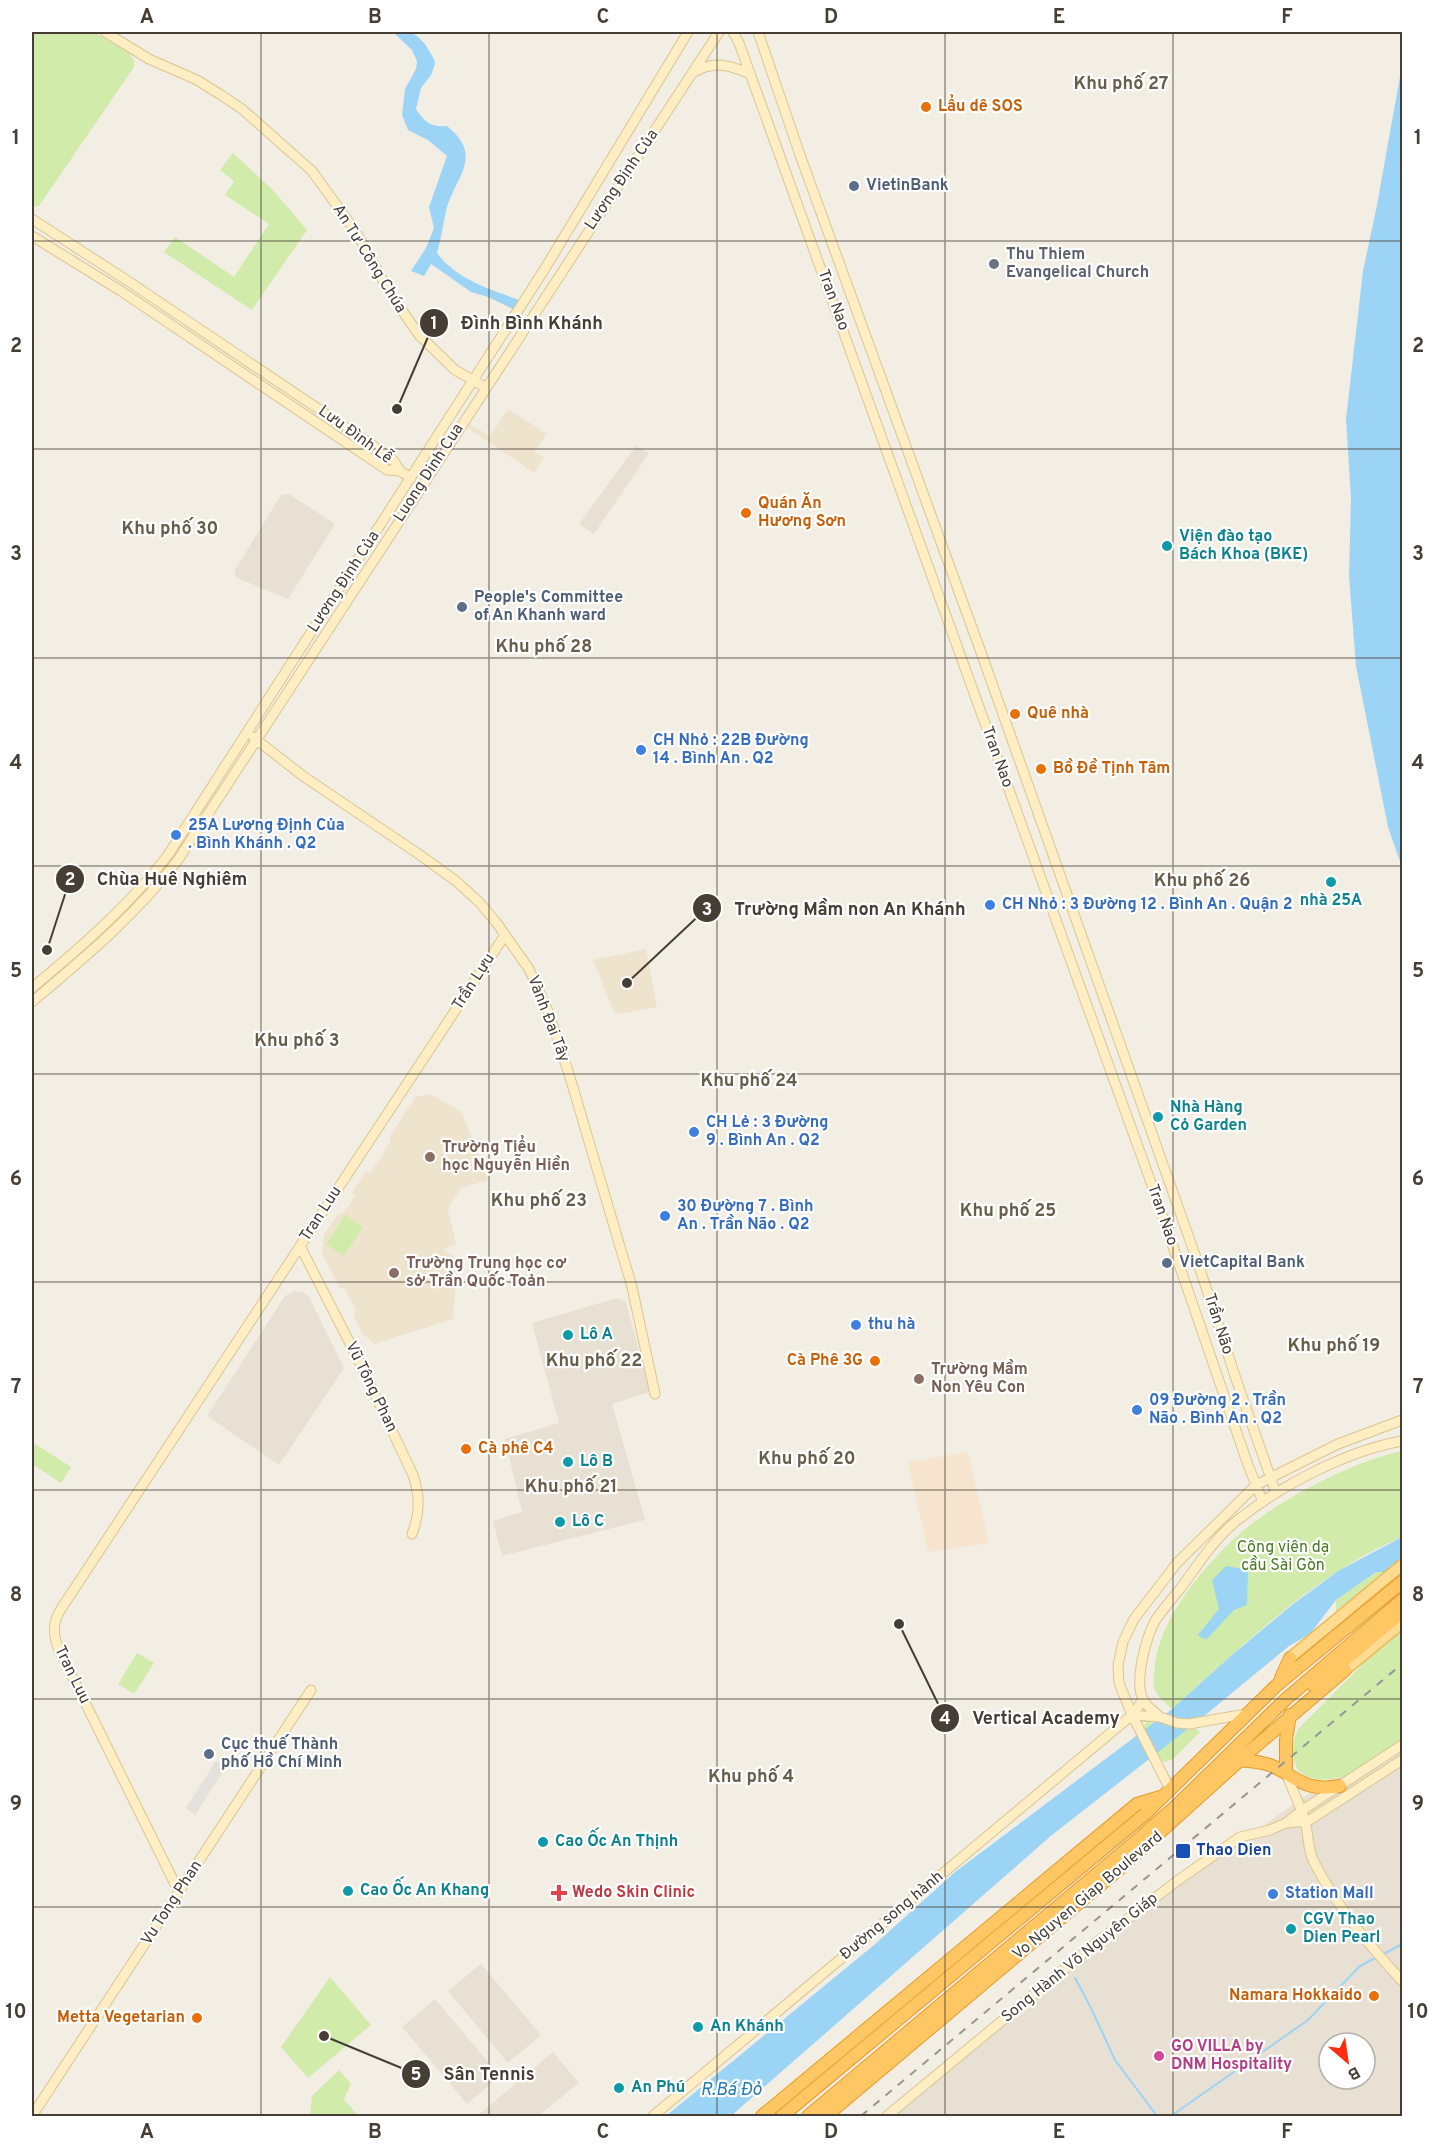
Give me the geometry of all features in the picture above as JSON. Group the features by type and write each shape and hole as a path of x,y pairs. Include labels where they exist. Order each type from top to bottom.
{"highway":[{"name":"Vo Nguyen Giap Boulevard","path":"782,2116 1145,1814 1278,1684 1294,1663 1402,1582"},
{"path":"1339,1664 1402,1600"},
{"path":"1339,1664 1402,1612"},
{"name":"Vo Nguyen Giap Boulevard","path":"826,2116 1118,1871 1241,1760 1339,1664"},
{"name":"Vo Nguyen Giap Boulevard","path":"808,2116 1143,1835 1224,1758 1339,1664"},
{"name":"Vo Nguyen Giap Boulevard","path":"1224,1758 1240,1753 1291,1712"},
{"path":"1286,1773 1286,1740 1291,1712"},
{"path":"1224,1758 1257,1761 1313,1788 1340,1786"},
{"name":"Vo Nguyen Giap Boulevard","path":"762,2116 1137,1804 1166,1793"}],"main road":[{"name":"An Tư Công Chúa","path":"105,32 149,59 197,80 222,95 242,109 312,171 356,232 390,293 419,335 455,370 485,387"},
{"path":"640,151 620,146 688,32"},
{"name":"Lương Định Của","path":"485,387 719,32"},
{"name":"Tran Nao","path":"733,32 913,522 1256,1485"},
{"name":"Tran Nao","path":"758,32 796,144 1195,1253 1238,1385 1263,1451 1270,1478"},
{"path":"693,73 704,67 722,64 750,74"},
{"name":"Lương Định Của","path":"32,988 88,940 149,879 168,855 544,270 620,146"},
{"name":"Lưu Đình Lễ","path":"33,224 128,281 362,438 394,461 400,471"},
{"name":"Lưu Đình Lễ","path":"32,236 121,291 387,470 400,471"},
{"name":"Luong Dinh Cua","path":"256,740 485,387"},
{"path":"400,471 411,478"},
{"path":"913,522 931,515"},
{"path":"990,737 1008,731"},
{"name":"Vành Đai Tây","path":"247,732 303,776 456,882 479,902 529,969 555,1031 632,1287 655,1394"},
{"path":"32,1002 97,947 143,903 178,860 256,740"},
{"name":"Tran Luu","path":"179,1892 59,1650 54,1630 61,1609 505,935"},
{"path":"1072,964 1088,957"},
{"name":"Vũ Tông Phan","path":"300,1246 414,1475 419,1495 419,1507 412,1534"},
{"path":"1166,1793 1154,1758 1119,1683 1118,1665 1123,1642 1134,1619 1178,1563 1256,1485 1338,1444 1402,1420"},
{"path":"1160,1717 1143,1700 1140,1683 1142,1663 1155,1621 1222,1534 1276,1493 1345,1457 1379,1445 1402,1441"},
{"path":"1270,1478 1276,1493"},
{"path":"1256,1485 1263,1502"},
{"path":"1294,1663 1402,1565"},
{"path":"1339,1664 1402,1623"},
{"name":"Vu Tong Phan","path":"32,2116 311,1690"},
{"name":"Đường song hành","path":"652,2116 1132,1715 1143,1700"},
{"path":"1132,1715 1160,1717 1178,1723 1197,1723 1246,1714"},
{"name":"Song Hành Võ Nguyên Giáp","path":"887,2116 1097,1942 1177,1881 1240,1837 1270,1830 1286,1823 1402,1745"},
{"name":"Song Hành Võ Nguyên Giáp","path":"1286,1823 1305,1822 1402,1760"},
{"path":"1286,1773 1305,1822 1314,1861 1346,1914 1374,1951 1402,1981"}],"shaded area":[{"path":"508,409 547,434 534,451 544,458 534,473 468,428 470,424 490,436"},
{"path":"636,446 649,453 594,534 579,524"},
{"path":"289,494 335,524 288,599 237,578 235,570 281,495"},
{"path":"646,949 657,1007 621,1014 614,1012 593,960"},
{"path":"430,1094 462,1112 488,1180 461,1188 448,1209 456,1244 443,1249 458,1259 453,1319 374,1344 361,1332 354,1317 356,1309 345,1289 339,1287 322,1254 324,1235 337,1215 343,1213 355,1196 352,1193 365,1172 370,1173 390,1143 390,1136 415,1097"},
{"path":"295,1291 303,1292 309,1297 344,1368 279,1465 207,1416 285,1296"},
{"path":"617,1298 626,1302 650,1392 612,1404 645,1520 502,1556 493,1521 522,1512 505,1439 559,1423 532,1323"},
{"path":"968,1452 989,1543 928,1552 908,1462"},
{"path":"1402,1727 1402,2116 894,2116 1148,1908"},
{"path":"216,1761 226,1767 195,1815 186,1808"},
{"path":"481,1964 541,2035 508,2063 448,1991"},
{"path":"435,1999 500,2076 467,2104 402,2027"},
{"path":"553,2052 579,2083 538,2116 477,2116"}],"green space":[{"path":"32,32 94,32 129,53 134,61 134,67 39,206 32,207"},
{"path":"233,153 272,189 307,230 252,310 164,252 175,237 234,277 269,224 225,195 234,181 220,170"},
{"path":"345,1215 363,1227 344,1256 326,1244"},
{"path":"32,1442 71,1467 61,1483 32,1464"},
{"name":"Công viên dạ cầu Sài Gòn","path":"1402,1451 1402,1537 1339,1570 1310,1591 1252,1637 1172,1709 1158,1695 1154,1686 1159,1646 1178,1606 1206,1567 1238,1535 1287,1500 1345,1470"},
{"name":"Công viên dạ cầu Sài Gòn","path":"1376,1572 1402,1572 1402,1744 1353,1776 1319,1780 1308,1777 1298,1771 1293,1757 1292,1746 1298,1729 1371,1656 1336,1612 1336,1600"},
{"path":"137,1653 154,1663 134,1694 118,1684"},
{"path":"1149,1722 1197,1729 1200,1732 1173,1759 1165,1762 1157,1757 1143,1728"},
{"path":"330,1977 371,2025 308,2078 281,2047"},
{"path":"339,2070 351,2084 344,2099 358,2116 310,2116 312,2096"}],"water":[{"path":"393,32 409,32 417,36 434,59 435,64 431,75 421,88 416,109 429,123 447,126 458,137 464,147 466,157 446,211 437,253 464,277 519,300 521,304 513,309 471,292 431,264 424,276 411,271 426,248 434,228 429,207 447,156 428,140 408,130 402,115 405,89 416,69 417,61 412,50"},
{"path":"1402,65 1402,867 1388,827 1356,666 1349,576 1351,498 1346,419 1363,271"},
{"name":"R.Bá Đỏ","path":"1402,1537 1402,1572 1376,1572 1336,1600 1310,1634 1289,1646 1203,1717 1052,1835 731,2116 666,2116 874,1945 955,1872 1172,1709 1292,1605 1338,1571"},
{"path":"1226,1566 1248,1570 1247,1605 1234,1610 1207,1639 1202,1638 1198,1635 1219,1609 1212,1580"}],"waterway":[{"path":"1382,1955 1402,1944"},
{"path":"1171,2116 1308,2020 1360,1966 1377,1957"},
{"path":"1075,1978 1115,2060 1157,2116"}],"railway":[{"path":"861,2116 1402,1664"}],"place":[{"name":"Lẩu dê SOS","path":"926,107"},
{"name":"VietinBank","path":"854,186"},
{"name":"Thu Thiem Evangelical Church","path":"994,264"},
{"name":"Đình Bình Khánh","path":"397,409"},
{"name":"Quán Ăn Hương Sơn","path":"746,513"},
{"name":"Viện đào tạo Bách Khoa (BKE)","path":"1167,546"},
{"name":"People's Committee of An Khanh ward","path":"462,607"},
{"name":"Quê nhà","path":"1015,714"},
{"name":"CH Nhỏ : 22B Đường 14 . Bình An . Q2","path":"641,750"},
{"name":"Bồ Đề Tịnh Tâm","path":"1041,769"},
{"name":"25A Lương Định Của . Bình Khánh . Q2","path":"176,835"},
{"name":"nhà 25A","path":"1331,882"},
{"name":"CH Nhỏ : 3 Đường 12 . Bình An . Quận 2","path":"990,905"},
{"name":"Chùa Huê Nghiêm","path":"47,950"},
{"name":"Trường Mầm non An Khánh","path":"627,983"},
{"name":"Nhà Hàng Cỏ Garden","path":"1158,1117"},
{"name":"CH Lẻ : 3 Đường 9 . Bình An . Q2","path":"694,1132"},
{"name":"Trường Tiểu học Nguyễn Hiền","path":"430,1157"},
{"name":"30 Đường 7 . Bình An . Trần Não . Q2","path":"665,1216"},
{"name":"VietCapital Bank","path":"1167,1263"},
{"name":"Trường Trung học cơ sở Trần Quốc Toản","path":"394,1273"},
{"name":"thu hà","path":"856,1325"},
{"name":"Lô A","path":"568,1335"},
{"name":"Cà Phê 3G","path":"875,1361"},
{"name":"Trường Mầm Non Yêu Con","path":"919,1379"},
{"name":"09 Đường 2 . Trần Não . Bình An . Q2","path":"1137,1410"},
{"name":"Cà phê C4","path":"466,1449"},
{"name":"Lô B","path":"568,1462"},
{"name":"Lô C","path":"560,1522"},
{"name":"Vertical Academy","path":"899,1624"},
{"name":"Cục thuế Thành phố Hồ Chí Minh","path":"209,1754"},
{"name":"Cao Ốc An Thịnh","path":"543,1842"},
{"name":"Thao Dien","path":"1183,1851"},
{"name":"Cao Ốc An Khang","path":"348,1891"},
{"name":"Wedo Skin Clinic","path":"559,1893"},
{"name":"Station Mall","path":"1273,1894"},
{"name":"CGV Thao Dien Pearl","path":"1291,1929"},
{"name":"Namara Hokkaido","path":"1374,1996"},
{"name":"Metta Vegetarian","path":"197,2018"},
{"name":"An Khánh","path":"698,2027"},
{"name":"Sân Tennis","path":"324,2036"},
{"name":"GO VILLA by DNM Hospitality","path":"1159,2056"},
{"name":"An Phú","path":"619,2088"}],"district":[{"name":"Khu phố 27","path":"1121,84"},
{"name":"Khu phố 30","path":"170,529"},
{"name":"Khu phố 28","path":"544,647"},
{"name":"Khu phố 26","path":"1202,881"},
{"name":"Khu phố 3","path":"297,1041"},
{"name":"Khu phố 24","path":"749,1081"},
{"name":"Khu phố 23","path":"539,1201"},
{"name":"Khu phố 25","path":"1008,1211"},
{"name":"Khu phố 19","path":"1334,1346"},
{"name":"Khu phố 22","path":"594,1361"},
{"name":"Khu phố 20","path":"807,1459"},
{"name":"Khu phố 21","path":"571,1487"},
{"name":"Khu phố 4","path":"751,1777"}]}
